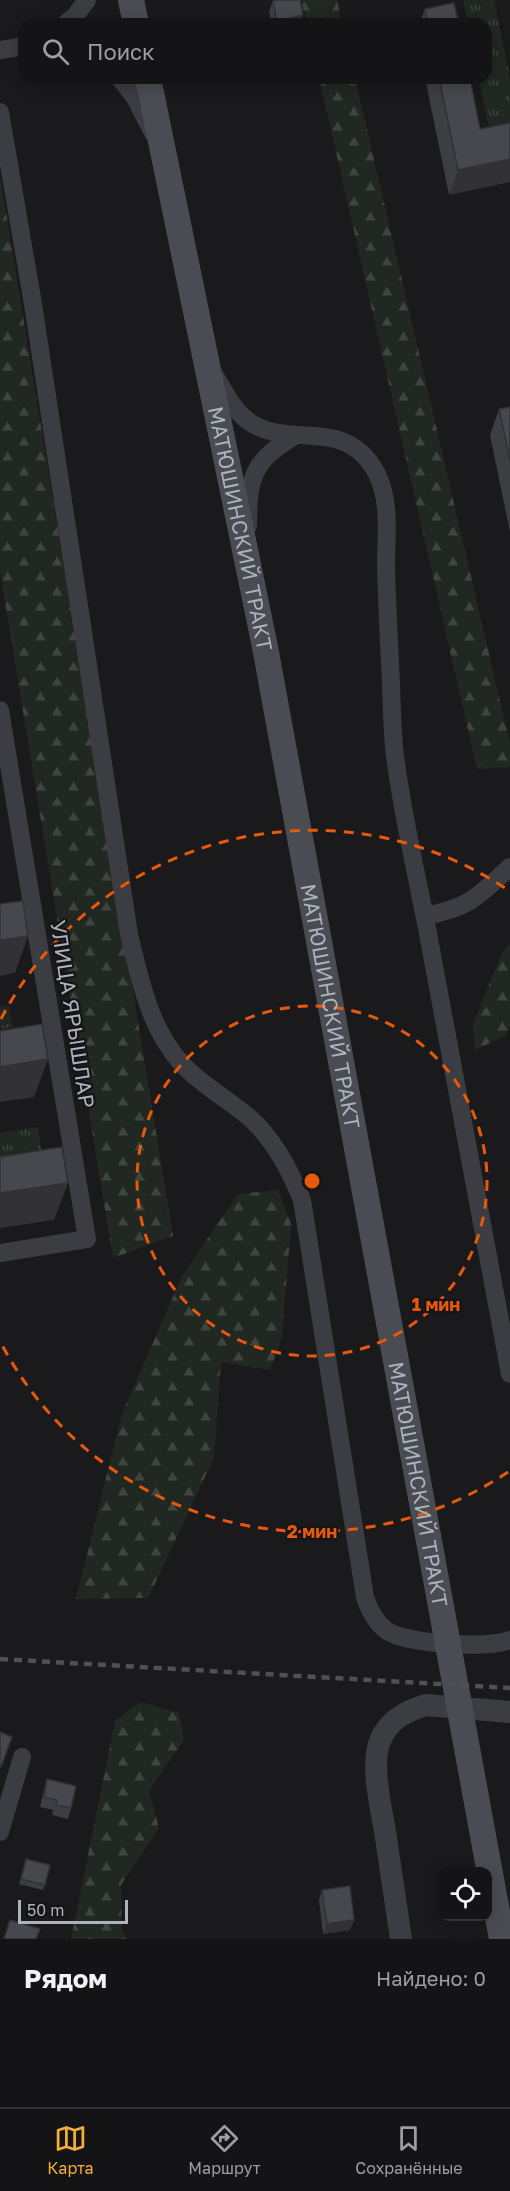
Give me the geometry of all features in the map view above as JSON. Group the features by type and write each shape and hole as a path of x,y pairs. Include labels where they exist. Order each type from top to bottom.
{"main road":[{"path":"131,0 135,18"},
{"name":"МАТЮШИНСКИЙ ТРАКТ","path":"149,84 269,670 502,1939"}],"street":[{"path":"72,18 87,0"},
{"path":"0,50 18,47"},
{"path":"124,84 135,98 165,158"},
{"path":"0,112 28,274 129,934 147,1002 157,1027 182,1063 264,1132 289,1169 302,1200 365,1597 370,1612 388,1631 413,1640 486,1644 510,1640"},
{"path":"208,365 242,416 266,430 296,435 326,435 341,440 356,449 376,472 382,491 387,520 388,640 394,753 510,1374"},
{"path":"249,567 248,498 252,480 266,456 296,435"},
{"name":"УЛИЦА ЯРЫШЛАР","path":"0,710 87,1239 0,1253"},
{"path":"425,916 449,912 470,903 510,867"},
{"path":"401,1939 376,1761 379,1742 387,1727 400,1716 426,1705 510,1712"},
{"path":"0,1832 22,1757"}],"green space":[{"path":"301,0 337,0 341,18 306,18"},
{"path":"463,0 494,0 510,79 510,123 489,128 480,84 492,84 492,18 467,18"},
{"path":"320,84 356,84 510,744 510,767 477,769"},
{"path":"0,175 173,1236 113,1258 0,572"},
{"path":"510,944 510,1027 505,1036 475,1050 473,1024 502,953"},
{"path":"9,1005 12,1027 0,1029 0,1007"},
{"path":"38,1127 42,1153 0,1159 0,1133"},
{"path":"278,1190 291,1224 282,1338 270,1370 221,1362 214,1458 148,1598 76,1599 122,1414 182,1276 238,1194"},
{"path":"140,1702 179,1713 184,1740 149,1791 159,1828 121,1885 122,1932 129,1939 71,1939 115,1721"}],"building":[{"path":"300,0 303,15 276,18 273,1"},
{"path":"454,3 458,18 427,18 425,9"},
{"path":"440,84 471,84 480,129 510,123 510,159 458,170"},
{"path":"510,407 510,461 499,409"},
{"path":"23,901 28,936 0,940 0,904"},
{"path":"42,1024 48,1059 0,1067 0,1031"},
{"path":"62,1147 68,1183 0,1193 0,1157"},
{"path":"0,1732 12,1737 1,1767 0,1766"},
{"path":"47,1779 76,1786 71,1808 56,1805 57,1800 44,1797"},
{"path":"26,1859 50,1865 45,1885 21,1879"},
{"path":"350,1886 354,1920 327,1924 322,1890"},
{"path":"10,1920 40,1929 36,1939 4,1939"}],"railway":[{"path":"0,1659 510,1688"}]}
